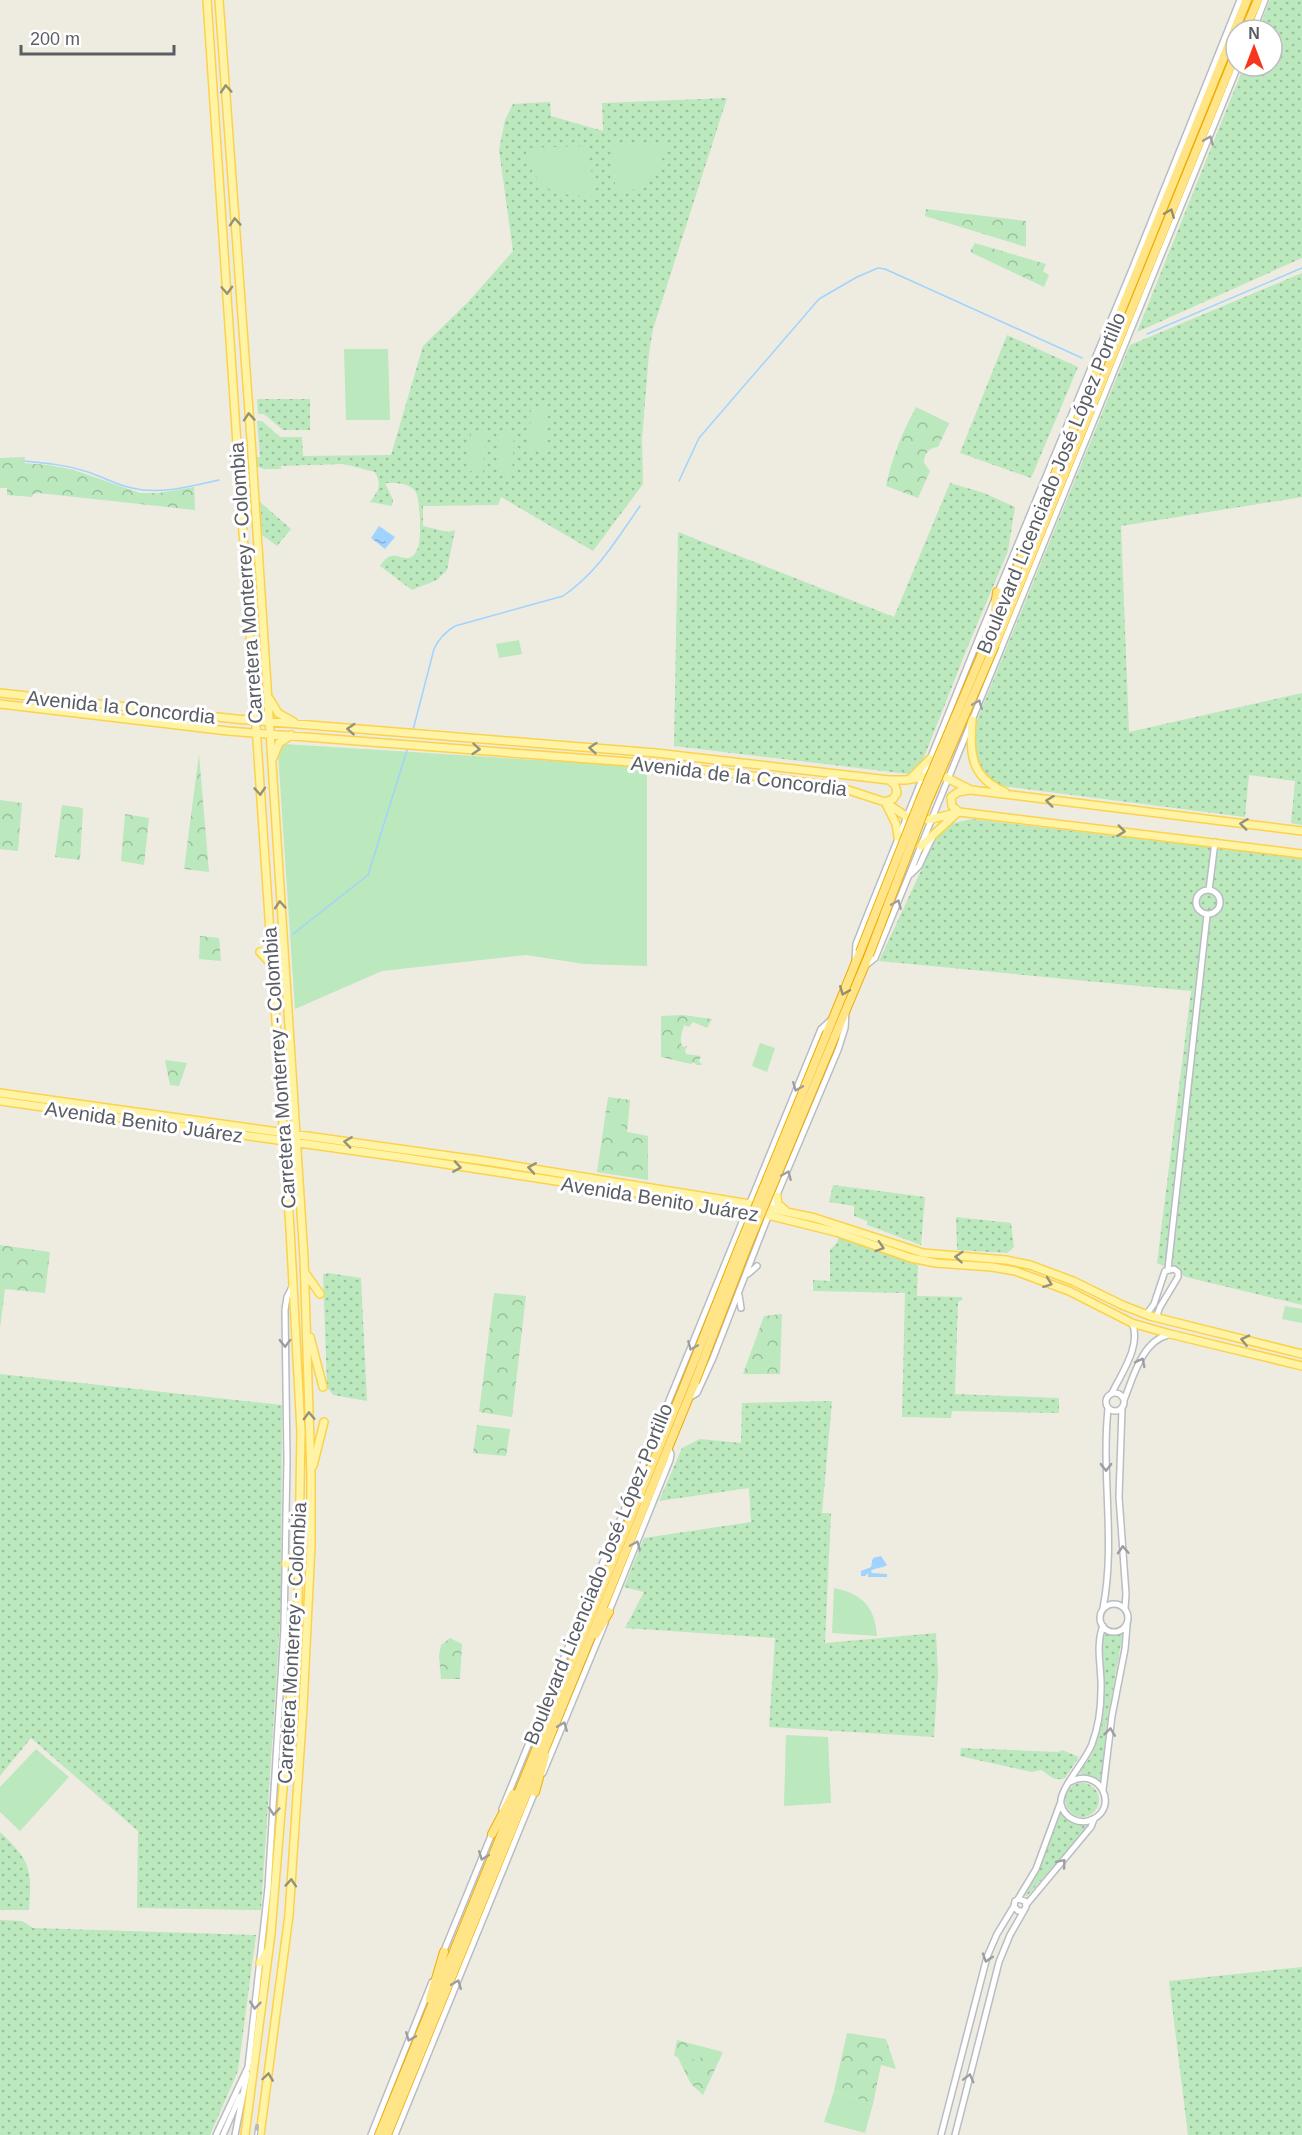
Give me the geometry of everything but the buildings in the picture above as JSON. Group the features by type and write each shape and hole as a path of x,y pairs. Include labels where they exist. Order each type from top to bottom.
{"highway":[{"name":"Boulevard Licenciado José López Portillo","path":"380,2135 528,1769 691,1380 831,1035 846,1009 859,966 860,952 920,800 991,644 993,629 1247,0"},
{"path":"1250,18 1258,0"},
{"path":"1253,12 1264,0"},
{"name":"Boulevard Licenciado José López Portillo","path":"831,1035 833,1018 859,966 868,956 991,644 1166,234 1226,78"},
{"path":"1163,189 1163,208"},
{"path":"993,629 997,592"},
{"name":"Boulevard Licenciado José López Portillo","path":"387,2135 688,1399 691,1380"},
{"path":"585,1650 609,1612"},
{"path":"535,1792 548,1739"},
{"path":"492,1834 528,1769"},
{"path":"427,2018 430,1998 444,1952"}],"main road":[{"name":"Carretera Monterrey - Colombia","path":"207,0 284,1133 301,1431 298,1607 269,1950 245,2135"},
{"name":"Carretera Monterrey - Colombia","path":"219,0 297,1143 305,1272 311,1475 311,1545 303,1707 289,1915 260,2135"},
{"name":"Avenida la Concordia","path":"0,693 255,721 421,734"},
{"path":"267,695 278,712 299,724"},
{"path":"70,712 71,701"},
{"name":"Avenida la Concordia","path":"0,704 256,733 418,745"},
{"path":"104,716 106,705"},
{"path":"188,726 189,714"},
{"path":"972,720 970,742 972,758 977,770 988,783 1015,796"},
{"name":"Avenida de la Concordia","path":"421,734 656,753 889,780 923,778 935,774 971,790 1302,831"},
{"path":"271,763 277,745 291,735"},
{"name":"Avenida de la Concordia","path":"418,745 655,764 844,788 885,802 907,817 918,820 959,812 1301,853"},
{"path":"906,780 916,775 930,759"},
{"path":"889,780 895,785 897,793 893,800 885,802 896,824 898,837"},
{"path":"921,846 959,812 952,806 951,797 958,792 971,790"},
{"path":"260,952 272,965"},
{"name":"Avenida Benito Juárez","path":"0,1093 485,1161 749,1207 768,1217 836,1232 920,1260 1015,1271 1069,1291 1132,1323 1302,1366"},
{"name":"Avenida Benito Juárez","path":"0,1101 787,1212 812,1217 923,1253 1017,1262 1073,1281 1146,1315 1302,1354"},
{"path":"777,1196 778,1204 787,1212"},
{"path":"805,1225 812,1217"},
{"path":"831,1223 836,1232 850,1229"},
{"path":"1015,1271 1017,1262"},
{"path":"305,1272 320,1294"},
{"path":"1116,1316 1122,1305"},
{"path":"307,1327 322,1387"},
{"path":"311,1475 324,1422"},
{"path":"286,1564 299,1552"},
{"path":"260,1963 269,1950"}],"street":[{"name":"Boulevard Licenciado José López Portillo","path":"1233,78 1166,234 875,958 859,966 856,944 898,837 997,592 1131,272 1240,0"},
{"path":"1257,18 1264,0"},
{"path":"935,746 938,756 943,759 950,760 958,754"},
{"path":"898,837 913,832 918,836 921,846"},
{"path":"909,875 919,866 933,836"},
{"path":"1209,890 1215,842"},
{"path":"1209,890 1216,893 1220,903 1214,913 1207,915 1197,908 1196,899 1201,893 1209,890"},
{"path":"1146,1315 1154,1304 1165,1271 1168,1269 1207,915"},
{"name":"Boulevard Licenciado José López Portillo","path":"688,1399 697,1393 739,1295 771,1209 838,1050 845,1028 846,1009"},
{"name":"Boulevard Licenciado José López Portillo","path":"370,2135 822,1029 833,1018"},
{"path":"756,1190 758,1197 764,1201 771,1201 777,1196"},
{"path":"735,1240 744,1236 748,1237 756,1243 757,1247"},
{"path":"747,1275 757,1266"},
{"path":"1156,1318 1178,1277 1177,1270 1168,1269"},
{"path":"233,2135 248,2067 268,1888 276,1784 286,1564 285,1310 287,1297 293,1286"},
{"path":"739,1295 741,1308"},
{"path":"1126,1624 1116,1632 1106,1630 1100,1617 1108,1580 1106,1435 1108,1409 1105,1401 1112,1393 1133,1347 1135,1333 1132,1323"},
{"path":"955,2135 999,1962 1022,1911 1086,1833 1104,1807 1103,1790 1112,1716 1122,1669 1128,1617 1125,1608 1119,1497 1122,1408 1137,1369 1150,1345 1158,1338 1170,1334"},
{"path":"1112,1393 1120,1394 1124,1400"},
{"path":"1108,1409 1115,1412 1122,1408"},
{"name":"Boulevard Licenciado José López Portillo","path":"395,2135 670,1460 671,1454 668,1446"},
{"path":"1103,1608 1116,1604 1125,1608"},
{"path":"941,2135 991,1946 1036,1869 1061,1803 1062,1792 1086,1758 1095,1735 1101,1692 1100,1640 1103,1626"},
{"path":"1070,1782 1088,1778 1103,1790"},
{"path":"1061,1803 1063,1810 1073,1820 1087,1822 1094,1819"},
{"path":"1018,1899 1024,1900 1026,1905"},
{"path":"1014,1906 1018,1911 1022,1911"},
{"path":"974,2004 986,2008"},
{"path":"216,2135 248,2067"},
{"path":"223,2135 245,2084"},
{"path":"948,2108 961,2111"}],"green space":[{"path":"1270,0 1302,0 1302,258 1137,332 1239,78 1284,78 1284,18 1263,18"},
{"path":"727,98 653,329 642,439 643,484 593,551 501,497 498,505 423,506 423,526 448,532 455,530 447,570 437,580 412,590 380,566 385,559 391,556 409,558 413,556 419,546 420,515 417,495 413,488 402,484 385,483 393,500 392,506 370,502 378,488 375,472 344,464 281,466 281,469 264,469 256,466 255,457 260,457 257,421 262,421 280,437 302,437 303,456 391,455 423,346 469,301 513,251 499,150 505,120 513,104 550,102 551,116 603,131 602,103"},
{"path":"665,144 661,163 651,179 635,189 616,193 611,146"},
{"path":"587,146 596,196 569,195 549,189 535,174 525,148"},
{"path":"926,209 1026,221 1026,247 925,216"},
{"path":"975,243 1046,264 1043,271 1049,275 1044,287 970,252"},
{"path":"1302,273 1302,497 1121,526 1129,732 1302,693 1302,825 1291,823 1295,781 1249,775 1245,817 1002,786 992,780 980,766 975,741 977,720 1130,345"},
{"path":"1007,335 1078,367 1031,478 960,453"},
{"path":"344,349 388,349 390,420 346,420"},
{"path":"257,399 310,399 310,430 283,430 264,414 258,414"},
{"path":"916,407 949,423 938,447 930,450 925,456 924,463 930,471 918,498 886,486 898,445"},
{"path":"531,408 548,409 545,450 529,449"},
{"path":"471,432 485,433 483,472 468,471"},
{"path":"500,433 514,434 512,474 497,473"},
{"path":"25,457 24,463 74,470 140,493 159,493 194,487 195,510 38,493 33,494 32,497 7,495 7,488 0,488 0,458"},
{"path":"950,483 984,493 1015,507 1008,551 917,775 674,746 678,532 894,617"},
{"path":"260,502 291,529 277,546 262,535"},
{"path":"519,640 522,654 499,658 496,644"},
{"path":"285,744 647,767 647,966 584,964 526,955 382,971 295,1009 278,753 280,747"},
{"path":"199,754 209,872 184,869"},
{"path":"0,800 22,803 18,851 0,849"},
{"path":"62,805 83,808 80,860 55,857"},
{"path":"125,814 149,818 144,865 121,861"},
{"path":"972,819 1302,858 1302,1305 1186,1277 1157,1263 1191,991 879,961 938,834 949,824"},
{"path":"200,936 219,938 221,961 199,959"},
{"path":"683,1015 712,1019 707,1028 693,1022 689,1027 684,1025 681,1036 683,1047 687,1046 686,1054 701,1056 699,1061 702,1065 661,1057 661,1016"},
{"path":"760,1043 775,1048 767,1072 752,1066"},
{"path":"165,1060 187,1063 179,1086 170,1085"},
{"path":"608,1097 630,1100 627,1132 648,1136 648,1180 597,1172"},
{"path":"610,1111 623,1113 620,1137 607,1134"},
{"path":"833,1185 925,1197 921,1245 867,1225 867,1221 854,1216 854,1206 829,1202"},
{"path":"956,1217 1011,1223 1014,1247 1007,1253 957,1250"},
{"path":"839,1236 918,1265 917,1296 962,1297 962,1300 958,1302 955,1394 1059,1398 1059,1413 952,1411 951,1418 902,1417 905,1293 813,1291 813,1280 830,1281 830,1250 837,1243"},
{"path":"0,1245 50,1252 45,1293 5,1289 0,1328"},
{"path":"323,1274 361,1278 367,1401 333,1395 327,1387"},
{"path":"494,1293 526,1296 512,1417 479,1412"},
{"path":"1285,1306 1302,1309 1302,1323 1282,1319"},
{"path":"782,1314 780,1374 743,1374 764,1316"},
{"path":"0,1374 282,1405 281,1607 261,1910 137,1908 138,1831 31,1738 0,1776"},
{"path":"832,1401 822,1513 831,1513 825,1643 936,1633 938,1675 934,1737 769,1727 775,1638 625,1628 644,1592 624,1587 644,1538 751,1522 749,1488 659,1501 682,1448 700,1439 741,1443 742,1403"},
{"path":"477,1425 510,1429 506,1456 473,1453"},
{"path":"834,1588 852,1594 865,1603 873,1617 877,1636 832,1633"},
{"path":"1123,1633 1107,1722 1102,1779 1099,1780 1090,1775 1082,1775 1080,1772 1093,1752 1101,1725 1104,1681 1102,1634"},
{"path":"450,1638 462,1644 460,1679 441,1679 439,1656 441,1645"},
{"path":"786,1735 828,1737 831,1803 784,1806"},
{"path":"961,1748 1058,1752 1062,1750 1079,1757 1065,1778 1057,1779 1041,1770 1032,1772 960,1756"},
{"path":"36,1749 69,1777 20,1831 0,1812 0,1787"},
{"path":"1082,1783 1094,1788 1099,1800 1094,1812 1082,1817 1070,1812 1065,1800 1070,1788"},
{"path":"1061,1814 1071,1822 1086,1825 1085,1831 1025,1896 1040,1867"},
{"path":"0,1832 18,1851 27,1866 30,1885 29,1910 0,1910"},
{"path":"0,1920 22,1921 33,1928 256,1935 238,2071 210,2135 0,2135"},
{"path":"1302,1967 1302,2135 1188,2135 1169,1981"},
{"path":"847,2033 886,2039 896,2069 881,2065 873,2104 834,2091"},
{"path":"677,2040 723,2052 703,2095 691,2084 678,2058 674,2055"},
{"path":"683,2046 702,2049 700,2061 680,2057"},
{"path":"834,2091 873,2104 865,2133 824,2122"}],"water":[{"path":"379,526 395,537 385,549 371,538"},
{"path":"881,1556 887,1565 871,1571 887,1574 887,1577 868,1577 868,1573 861,1576 861,1571 871,1567 873,1558"}],"waterway":[{"path":"679,481 699,438 819,299 857,277 878,268 885,269 1082,358"},
{"path":"1147,334 1302,268"},
{"path":"24,461 72,468 143,490 176,489 219,480"},
{"path":"413,730 434,649 448,631 455,626 563,596 596,566 640,506"},
{"path":"293,934 368,875 408,747"}],"railway":[{"path":"256,2135 257,2126"}]}
